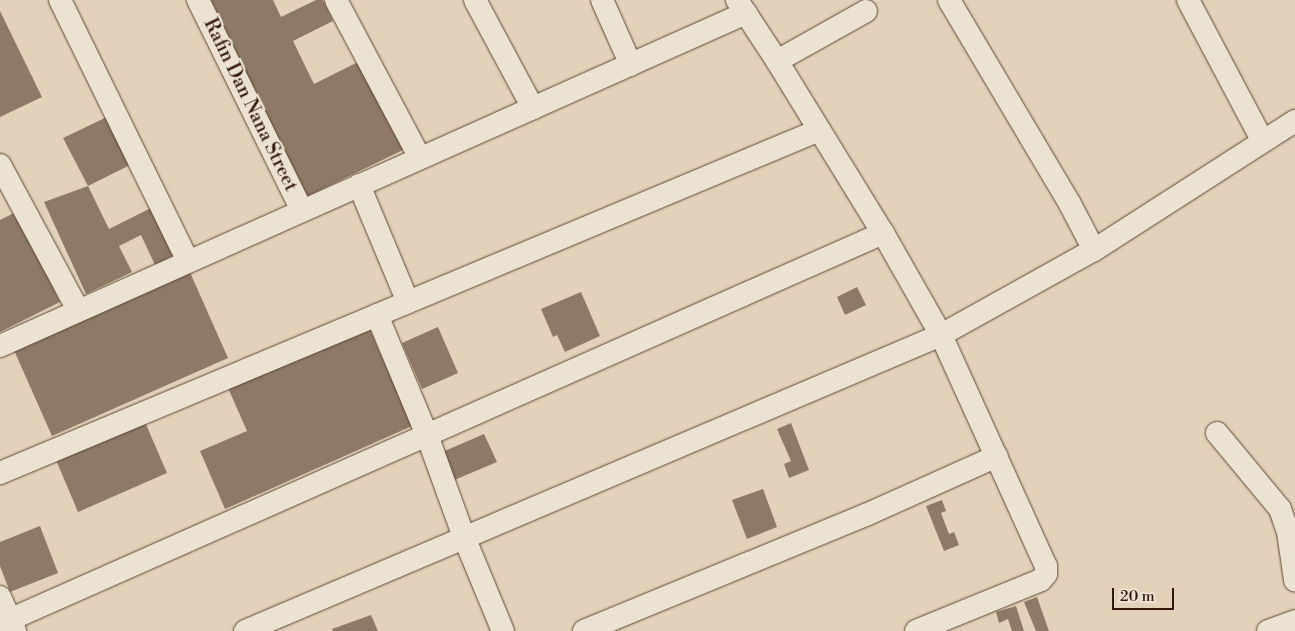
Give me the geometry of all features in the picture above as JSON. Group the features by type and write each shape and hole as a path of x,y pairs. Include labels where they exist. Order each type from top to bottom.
{"street":[{"path":"60,0 188,261"},
{"name":"Rafin Dan Nana Street","path":"198,0 302,210"},
{"path":"336,0 420,158"},
{"path":"475,0 534,108"},
{"path":"602,0 631,65"},
{"path":"949,0 1070,204 1094,250"},
{"path":"1188,0 1262,140"},
{"path":"0,346 631,65 741,7 777,61 883,233 941,335 1046,566 1046,574 1041,580 916,631"},
{"path":"777,61 866,11"},
{"path":"245,631 464,536 941,335 1094,250 1262,140 1295,121"},
{"path":"0,474 818,130"},
{"path":"0,165 78,310"},
{"path":"358,185 408,302"},
{"path":"0,597 9,625 427,435 883,233"},
{"path":"377,315 427,435 464,536 503,631"},
{"path":"1218,433 1280,509 1288,532 1295,580"},
{"path":"584,631 868,514 997,456"},
{"path":"1268,631 1295,621"}],"building":[{"path":"211,0 273,0 281,17 316,0 323,0 333,21 293,41 314,84 360,61 403,150 306,197"},
{"path":"0,11 42,97 0,117"},
{"path":"109,116 132,164 88,186 63,138"},
{"path":"88,186 109,229 157,205 180,252 155,265 141,235 119,246 132,272 86,294 44,202"},
{"path":"16,212 60,302 0,332 0,220"},
{"path":"189,270 228,358 52,436 13,348"},
{"path":"857,287 866,305 845,315 837,297"},
{"path":"581,292 600,336 565,352 557,335 553,337 541,309"},
{"path":"368,325 412,426 225,509 200,451 247,431 228,388"},
{"path":"438,327 458,373 422,389 402,343"},
{"path":"145,422 167,473 78,512 56,460"},
{"path":"791,423 809,470 789,478 784,464 791,461 777,429"},
{"path":"484,434 497,462 452,481 440,453"},
{"path":"763,489 777,527 747,539 732,500"},
{"path":"942,500 946,511 941,513 949,534 954,532 959,545 944,551 926,506"},
{"path":"40,526 58,573 10,592 0,566 0,542"},
{"path":"1037,597 1049,631 1036,631 1024,602"},
{"path":"1016,606 1024,631 1012,631 1008,619 999,623 996,612"},
{"path":"371,615 378,631 333,631 332,629"}]}
